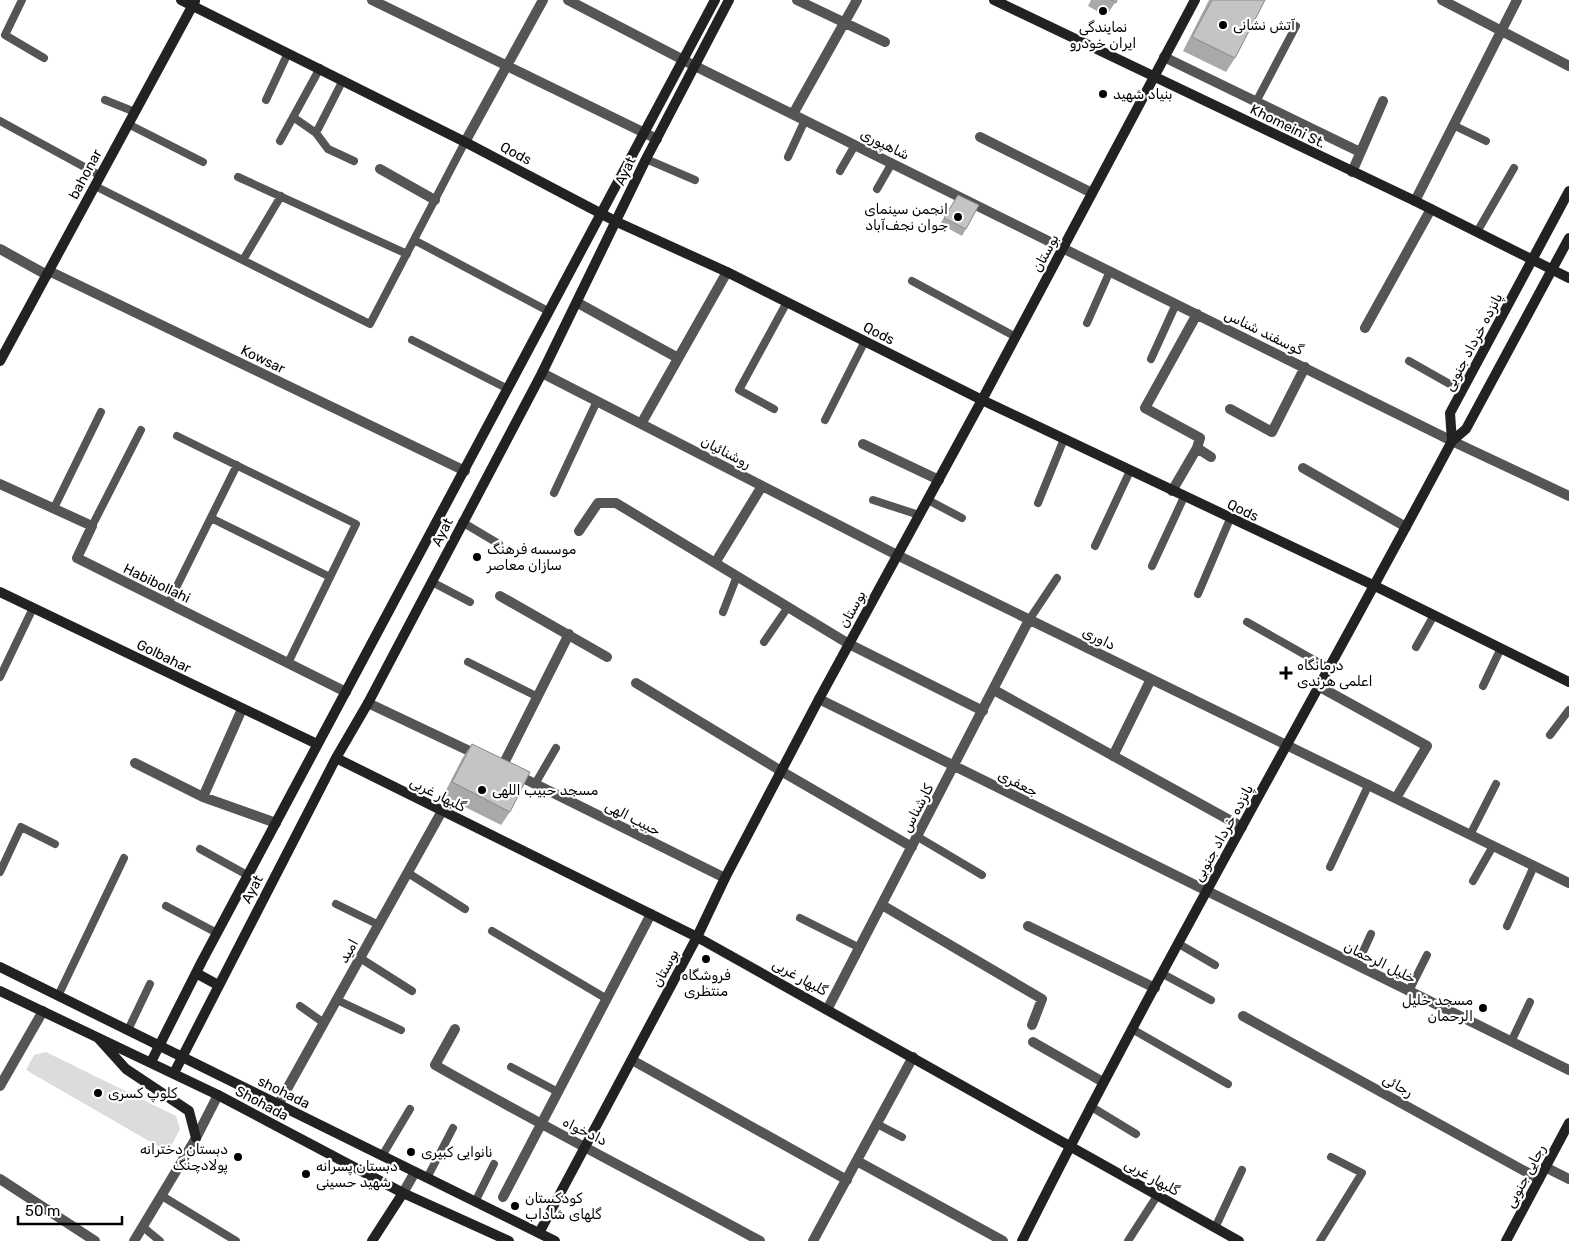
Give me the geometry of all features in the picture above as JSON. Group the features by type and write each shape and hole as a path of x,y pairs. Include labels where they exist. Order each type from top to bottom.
{"street":[{"name":"Qods","path":"181,0 194,3 617,222 727,272 982,400 1375,586 1569,682"},
{"path":"372,0 657,140"},
{"path":"465,142 543,0"},
{"name":"شاهپوری","path":"568,0 683,60 1063,248"},
{"name":"Ayat","path":"151,1062 217,932 249,876 715,0"},
{"name":"Ayat","path":"174,1074 336,758 368,703 542,373 578,303 646,159 730,0"},
{"path":"797,0 885,42"},
{"path":"793,114 857,0"},
{"name":"Khomeini St.","path":"994,0 1415,201 1569,278"},
{"name":"بوستان","path":"539,1233 697,937 725,878 819,699 939,480 1195,0"},
{"path":"1442,0 1569,66"},
{"path":"1415,201 1517,0"},
{"name":"bahonar","path":"0,361 95,186 99,175 194,3"},
{"path":"1164,57 1360,152"},
{"path":"1352,172 1383,101"},
{"path":"980,137 1092,193"},
{"path":"380,169 435,200"},
{"name":"پانزده خرداد جنوبی","path":"1452,441 1450,413 1569,191"},
{"path":"1366,328 1430,209"},
{"name":"پانزده خرداد جنوبی","path":"1022,1241 1090,1106 1206,891 1330,669 1452,441 1466,429 1569,238"},
{"name":"گوسفند شناس","path":"1063,248 1452,441 1568,493"},
{"name":"Kowsar","path":"0,249 465,471"},
{"path":"641,424 727,272"},
{"path":"578,303 678,358"},
{"path":"1172,491 1197,448 1200,438 1146,408 1197,314"},
{"path":"1230,409 1272,432 1305,368"},
{"name":"روشنائیان","path":"542,373 897,555"},
{"path":"863,444 939,480"},
{"path":"1197,448 1211,458"},
{"path":"1303,468 1406,527"},
{"path":"0,484 92,526"},
{"path":"714,563 762,486"},
{"path":"579,531 598,503 616,503 849,644 983,711"},
{"name":"Habibollahi","path":"92,526 78,558 346,692"},
{"name":"داوری","path":"897,555 1289,744 1569,883"},
{"name":"Golbahar","path":"0,592 318,744"},
{"path":"500,596 607,657"},
{"name":"کارشناس","path":"828,1008 1030,620"},
{"path":"502,767 569,634"},
{"path":"1113,756 1151,678"},
{"path":"636,682 781,771 912,847"},
{"path":"1320,687 1427,746 1396,798"},
{"path":"994,690 1242,827"},
{"name":"جعفری","path":"819,699 1206,891"},
{"name":"حبیب الهی","path":"368,703 502,767 725,878"},
{"path":"203,797 242,709"},
{"name":"گلبهار غربی","path":"336,758 697,937 828,1008 1069,1147 1239,1241"},
{"path":"135,764 203,797 276,824"},
{"name":"امید","path":"278,1104 442,811"},
{"name":"خلیل الرحمان","path":"1206,891 1569,1070"},
{"path":"882,905 1042,999 1032,1025"},
{"path":"503,1197 650,914"},
{"path":"1028,926 1155,988"},
{"name":"shohada","path":"0,968 555,1241"},
{"path":"196,973 218,985"},
{"name":"Shohada","path":"0,991 94,1034 218,1095 403,1193 509,1241"},
{"path":"0,1086 43,1011"},
{"name":"رجائی","path":"1243,1016 1539,1179"},
{"name":"دادخواه","path":"455,1028 435,1065 542,1125 586,1146 760,1241"},
{"path":"94,1034 126,1069 189,1111 196,1138"},
{"path":"1033,1042 1103,1082"},
{"path":"815,1240 913,1057"},
{"path":"632,1060 846,1180"},
{"path":"134,1241 196,1138 218,1095"},
{"name":"رجایی جنوبی","path":"1506,1241 1569,1123"},
{"path":"857,1161 1003,1241"},
{"path":"1545,1167 1569,1179"},
{"path":"372,1241 415,1172"},
{"path":"0,1179 95,1241"}],"lane":[{"path":"22,0 4,35 44,58"},
{"path":"1256,102 1296,26"},
{"path":"266,100 288,53"},
{"path":"280,141 320,68"},
{"path":"316,133 343,80"},
{"path":"105,100 135,112"},
{"path":"293,117 316,133 328,149 354,161"},
{"path":"788,157 805,120"},
{"path":"0,121 99,175"},
{"path":"128,124 203,162"},
{"path":"1453,125 1486,141"},
{"path":"95,186 370,324 465,142"},
{"path":"840,171 855,144"},
{"path":"646,159 695,180"},
{"path":"878,189 892,163"},
{"path":"1477,232 1514,168"},
{"path":"238,177 407,254"},
{"path":"243,260 281,196"},
{"path":"414,240 548,311"},
{"path":"1087,323 1110,271"},
{"path":"912,281 1016,336"},
{"path":"774,410 739,390 787,302"},
{"path":"1151,360 1176,304"},
{"path":"412,340 508,389"},
{"path":"824,420 865,341"},
{"path":"1410,361 1462,390"},
{"path":"554,492 597,401"},
{"path":"54,508 101,412"},
{"path":"92,526 141,430"},
{"path":"177,436 356,524 288,663"},
{"path":"1038,504 1064,439"},
{"path":"168,604 237,465"},
{"path":"1095,546 1130,471"},
{"path":"1152,566 1184,497"},
{"path":"873,500 920,515"},
{"path":"928,500 962,518"},
{"path":"211,518 330,577"},
{"path":"1198,594 1230,519"},
{"path":"462,522 499,544"},
{"path":"723,612 737,576"},
{"path":"1030,620 1057,578"},
{"path":"432,582 470,602"},
{"path":"764,642 788,607"},
{"path":"0,677 33,608"},
{"path":"1416,647 1434,615"},
{"path":"1247,622 1330,669"},
{"path":"1482,686 1501,648"},
{"path":"468,662 538,697"},
{"path":"1550,735 1569,710"},
{"path":"535,784 556,748"},
{"path":"1330,867 1369,784"},
{"path":"1470,834 1496,784"},
{"path":"0,872 21,828 55,844"},
{"path":"918,837 982,875"},
{"path":"1473,881 1492,846"},
{"path":"200,849 249,876"},
{"path":"58,996 124,858"},
{"path":"1507,926 1534,866"},
{"path":"408,873 465,910"},
{"path":"336,904 378,925"},
{"path":"166,906 217,932"},
{"path":"800,918 860,948"},
{"path":"492,931 607,999"},
{"path":"1357,965 1371,934"},
{"path":"1179,944 1215,965"},
{"path":"1409,991 1427,955"},
{"path":"360,958 412,991"},
{"path":"1162,974 1211,1000"},
{"path":"128,1030 150,984"},
{"path":"337,1000 401,1030"},
{"path":"1511,1042 1530,1002"},
{"path":"300,1006 324,1023"},
{"path":"1132,1029 1228,1084"},
{"path":"511,1067 558,1092"},
{"path":"1090,1106 1136,1134"},
{"path":"382,1156 410,1108"},
{"path":"877,1124 902,1137"},
{"path":"427,1178 453,1128"},
{"path":"1320,1241 1362,1173 1331,1157"},
{"path":"475,1202 494,1164"},
{"path":"1214,1228 1242,1170"},
{"path":"162,1196 236,1241"},
{"path":"1128,1241 1157,1196"},
{"path":"143,1227 160,1241"}],"shaded area":[{"name":"کلوپ کسری","path":"46,1052 176,1116 180,1129 168,1152 26,1070 34,1055"}],"building":[{"name":"آتش نشانی","path":"1212,0 1265,0 1235,58 1192,37"},
{"name":"انجمن سینمای جوان نجف‌آباد","path":"958,195 979,205 966,229 944,218"},
{"name":"مسجد حبیب اللهی","path":"472,744 530,772 510,812 452,782"}],"place":[{"name":"نمایندگی ایران خودرو","path":"1103,11"},
{"name":"آتش نشانی","path":"1223,25"},
{"name":"بنیاد شهید","path":"1103,94"},
{"name":"انجمن سینمای جوان نجف‌آباد","path":"958,217"},
{"name":"موسسه فرهنگ سازان معاصر","path":"477,557"},
{"name":"درمانگاه اعلمی هرندی","path":"1286,673"},
{"name":"مسجد حبیب اللهی","path":"482,790"},
{"name":"فروشگاه منتظری","path":"706,959"},
{"name":"مسجد خلیل الرحمان","path":"1483,1008"},
{"name":"کلوپ کسری","path":"98,1093"},
{"name":"نانوایی کبیری","path":"411,1152"},
{"name":"دبستان دخترانه پولادچنگ","path":"238,1157"},
{"name":"دبستان پسرانه شهید حسینی","path":"306,1174"},
{"name":"کودکستان گلهای شاداب","path":"515,1206"}]}
